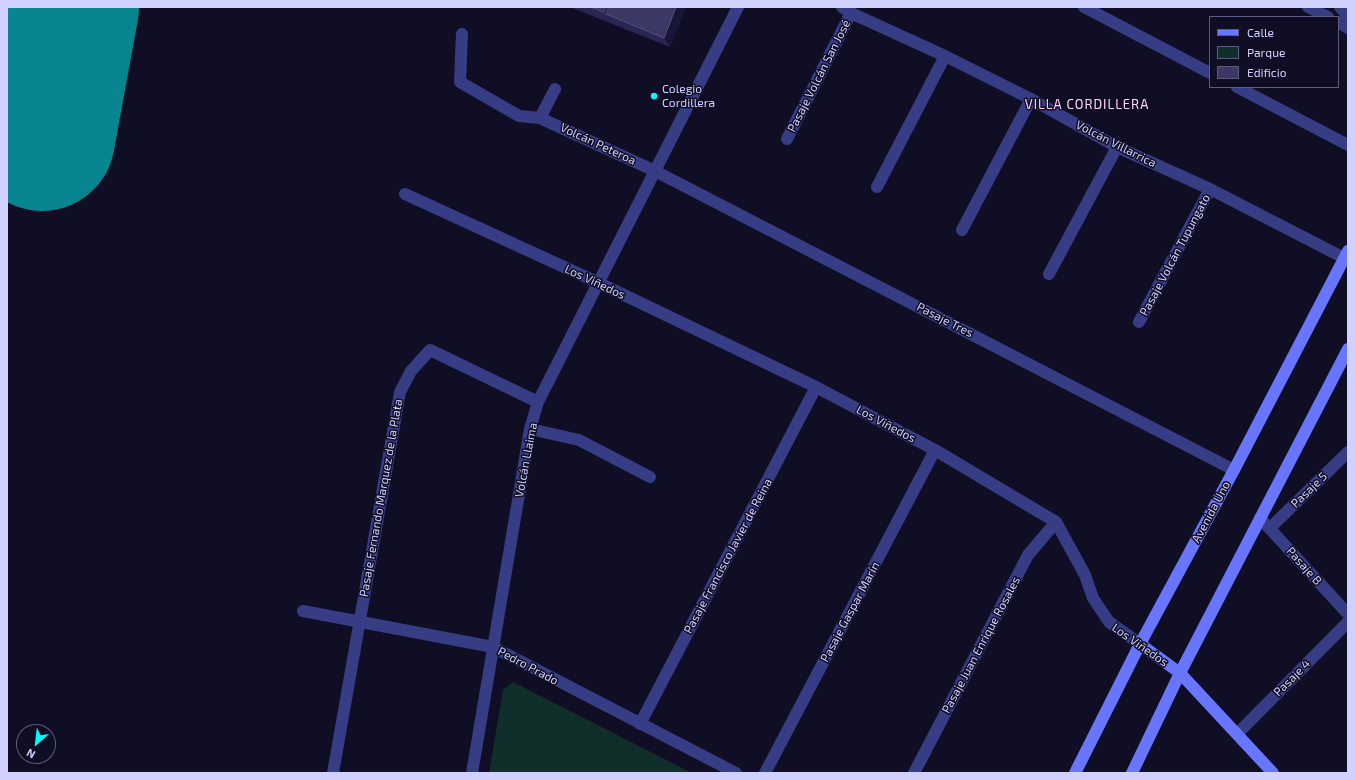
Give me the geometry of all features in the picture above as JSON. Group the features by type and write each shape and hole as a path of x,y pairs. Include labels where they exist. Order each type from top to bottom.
{"street":[{"name":"Volcán Llaima","path":"472,773 530,429 538,402 738,7"},
{"path":"1084,7 1209,72"},
{"path":"1308,7 1326,16"},
{"path":"1340,7 1348,16"},
{"name":"Volcán Villarrica","path":"846,10 945,56 1031,100 1117,147 1210,189 1347,256"},
{"name":"Pasaje Volcán San José","path":"787,139 846,10"},
{"path":"1339,23 1348,28"},
{"name":"Volcán Peteroa","path":"462,34 460,82 519,116 540,118 655,171"},
{"path":"877,187 945,56"},
{"path":"1239,88 1348,145"},
{"path":"540,118 555,90"},
{"path":"962,230 1031,100"},
{"path":"1049,274 1117,147"},
{"name":"Pasaje Tres","path":"655,171 1234,470"},
{"name":"Pasaje Volcán Tupungato","path":"1139,322 1210,189"},
{"name":"Los Viñedos","path":"405,194 599,283 816,387 935,450 1056,522 1084,575 1093,598 1108,622 1180,673 1273,773"},
{"name":"Avenida Uno","path":"1075,773 1140,644 1347,256"},
{"path":"1132,773 1180,673 1348,349"},
{"name":"Pasaje Fernando Marquez de la Plata","path":"333,773 400,392 411,371 430,350 538,402"},
{"name":"Pasaje Francisco Javier de Reina","path":"640,724 816,387"},
{"path":"530,429 578,440 650,477"},
{"name":"Pasaje Gaspar Marín","path":"765,773 935,450"},
{"name":"Pasaje 5","path":"1270,528 1348,452"},
{"name":"Pasaje B","path":"1260,518 1348,614"},
{"name":"Pasaje Juan Enrique Rosales","path":"914,773 1028,555 1056,522"},
{"name":"Pedro Prado","path":"303,611 493,647 736,773"},
{"name":"Pasaje 4","path":"1237,734 1348,622"}],"green space":[{"path":"513,682 692,773 489,773 503,690"}],"building":[{"path":"591,7 606,7 604,12"},
{"path":"609,7 676,7 664,38 606,14"}],"runway":[{"path":"42,138 66,7"}],"place":[{"name":"Colegio Cordillera","path":"654,96"}],"district":[{"name":"VILLA CORDILLERA","path":"1087,105"}]}
